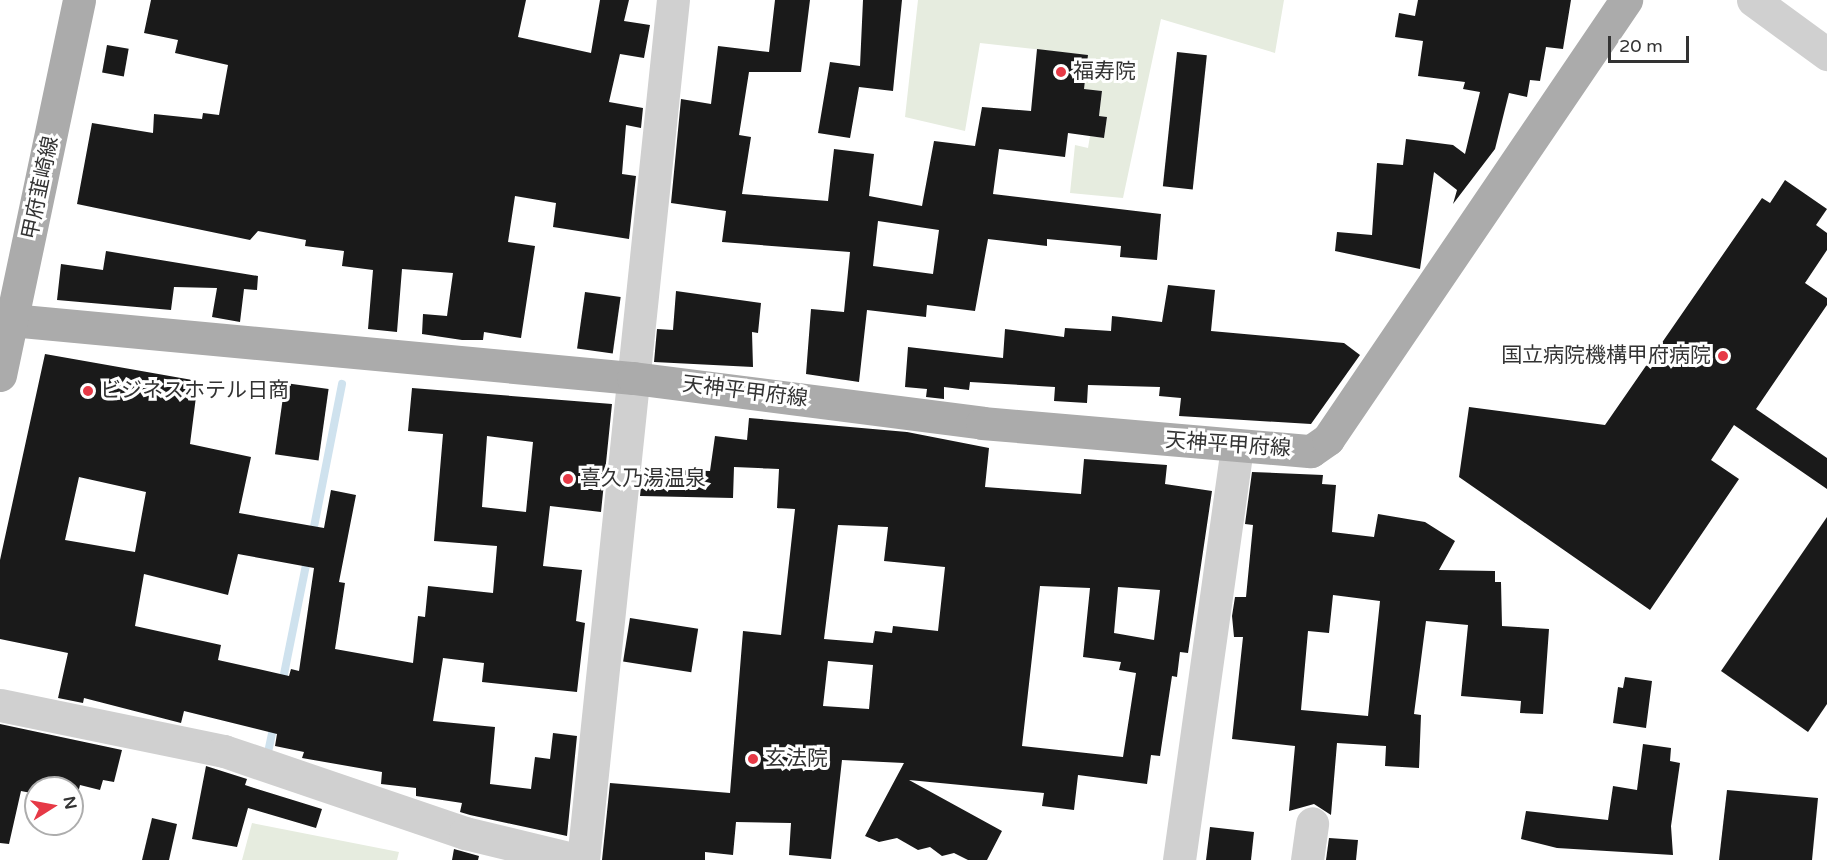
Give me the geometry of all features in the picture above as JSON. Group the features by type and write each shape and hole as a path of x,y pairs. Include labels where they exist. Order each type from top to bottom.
{"main road":[{"name":"甲府韮崎線","path":"0,375 79,0"},
{"name":"天神平甲府線","path":"11,320 633,378 982,423 1311,451 1328,439 1626,0"}],"street":[{"path":"583,860 673,0"},
{"path":"1753,0 1827,54"},
{"path":"1179,860 1237,444"},
{"path":"0,705 224,751 465,833 577,860"},
{"path":"1307,860 1312,823"}],"shaded area":[{"path":"918,0 1284,0 1275,53 1161,19 1123,198 1070,193 1075,145 1088,148 1090,136 1104,138 1107,117 1099,116 1102,91 1084,89 1088,55 980,43 965,131 905,117"},
{"path":"252,823 399,852 397,860 242,860"}],"building":[{"path":"151,0 526,0 518,37 591,53 600,0 629,0 624,21 650,25 644,58 620,54 609,102 643,108 641,128 626,125 622,174 636,176 629,239 553,227 556,203 515,196 508,242 535,246 521,338 484,332 483,340 462,340 422,334 423,314 447,316 453,273 402,269 397,332 368,329 373,270 342,266 344,251 305,246 306,240 258,231 250,240 77,204 92,123 153,133 154,114 202,119 203,113 219,115 228,65 175,53 178,40 144,33"},
{"path":"775,0 810,0 801,72 749,72 739,135 751,137 742,194 828,201 834,149 874,154 869,196 922,206 934,141 975,146 982,107 1031,111 1037,49 1088,55 1084,89 1102,91 1099,116 1107,117 1104,138 1068,133 1065,157 999,149 993,194 1161,214 1157,260 1120,257 1121,246 1047,239 1047,246 988,239 975,311 927,305 926,317 867,310 859,382 806,374 811,309 844,312 850,252 722,242 726,211 671,203 681,99 711,104 718,46 769,52","holes":["878,221 939,230 933,274 873,266"]},
{"path":"863,0 902,0 893,91 859,87 850,138 818,133 830,62 860,66"},
{"path":"1418,0 1571,0 1563,49 1546,47 1540,81 1530,80 1527,97 1509,93 1495,149 1453,204 1457,190 1434,172 1420,269 1335,251 1337,232 1372,235 1377,163 1403,165 1406,139 1453,145 1465,154 1480,92 1463,89 1465,82 1418,76 1423,41 1395,37 1399,13 1415,16"},
{"path":"107,45 129,49 124,76 102,73"},
{"path":"1177,52 1207,55 1193,189 1163,186"},
{"name":"国立病院機構甲府病院","path":"1785,180 1827,209 1816,225 1827,233 1827,250 1805,283 1827,298 1827,305 1756,409 1827,458 1827,489 1734,425 1711,460 1739,479 1650,610 1459,477 1469,407 1605,425 1762,198 1770,203"},
{"path":"106,251 258,276 257,290 244,289 240,322 212,317 217,288 174,287 171,310 57,300 61,264 103,270"},
{"path":"1168,285 1215,290 1211,331 1344,343 1360,355 1311,424 1179,416 1181,398 1159,396 1160,387 1088,385 1087,403 1054,401 1055,387 970,382 969,390 944,387 944,399 926,397 927,389 905,387 908,347 1003,358 1005,329 1064,337 1065,328 1111,331 1112,316 1162,322"},
{"path":"676,291 761,303 758,333 752,332 753,367 654,362 657,329 673,330"},
{"path":"585,292 621,297 613,353 577,348"},
{"path":"45,354 198,381 190,444 251,457 239,513 324,528 331,490 356,495 339,582 345,583 335,649 413,663 418,616 425,617 428,586 493,593 497,546 434,541 443,434 408,431 412,388 612,404 601,512 550,506 543,566 582,570 576,621 585,623 577,692 482,682 484,663 443,658 433,721 495,727 490,784 531,789 535,757 550,759 553,733 577,736 567,836 460,812 462,803 416,796 416,788 381,784 382,772 302,758 304,752 275,746 277,734 184,711 181,723 84,698 83,703 58,698 68,653 0,639 0,560","holes":["487,436 533,442 526,512 482,507","79,477 146,492 135,552 65,540","238,554 314,568 299,671 291,669 289,676 218,660 221,645 135,626 144,574 228,595"]},
{"path":"285,383 329,389 319,460 275,454"},
{"path":"749,418 907,432 989,448 985,487 1081,494 1084,459 1167,465 1165,484 1212,491 1188,653 1180,652 1177,677 1172,676 1160,756 1151,755 1147,784 1078,775 1074,810 1042,806 1044,793 909,780 1002,831 987,860 968,860 954,853 942,856 930,847 918,850 897,838 879,842 865,836 904,763 842,760 831,859 789,855 791,823 736,822 733,855 705,852 705,860 602,860 610,783 730,793 743,631 781,635 795,509 777,508 779,469 734,467 733,498 640,496 643,469 710,471 715,436 747,440","holes":["838,525 888,527 884,561 945,567 938,631 893,626 892,633 875,631 873,643 824,639","1040,586 1090,588 1083,657 1121,662 1119,670 1136,673 1123,757 1022,746","1118,587 1160,590 1154,640 1114,633","828,661 873,665 869,709 823,706"]},
{"path":"1252,472 1323,475 1322,484 1336,485 1332,532 1374,537 1378,514 1425,522 1455,541 1439,570 1495,571 1495,582 1501,582 1502,626 1549,629 1543,714 1520,713 1521,701 1461,696 1468,625 1426,621 1414,714 1421,715 1419,768 1385,766 1386,746 1337,743 1331,815 1314,804 1289,811 1295,746 1232,739 1243,637 1234,637 1232,616 1235,597 1246,597 1253,525 1245,524","holes":["1333,595 1380,601 1368,716 1301,710 1308,631 1329,633"]},
{"path":"1827,517 1827,704 1808,732 1721,671"},
{"path":"630,618 698,629 691,672 623,661"},
{"path":"1625,677 1652,681 1646,728 1613,723 1618,687 1623,688"},
{"path":"0,724 122,750 114,782 103,780 100,790 84,786 84,776 24,776 24,792 21,791 9,844 0,843"},
{"path":"1643,744 1671,748 1670,761 1680,763 1671,826 1673,855 1557,848 1521,839 1526,811 1608,820 1613,786 1637,790"},
{"path":"206,766 247,779 245,785 322,809 316,828 248,808 237,847 192,839"},
{"path":"1727,790 1818,798 1812,860 1719,860"},
{"path":"152,818 177,824 169,860 142,860"},
{"path":"1210,827 1254,832 1251,860 1206,860"},
{"path":"1329,838 1358,840 1356,860 1326,860"},
{"path":"454,849 479,856 478,860 452,860"}],"waterway":[{"path":"312,537 342,384"},
{"path":"282,684 308,555"},
{"path":"267,757 274,723"}],"place":[{"name":"福寿院","path":"1061,72"},
{"name":"国立病院機構甲府病院","path":"1723,356"},
{"name":"ビジネスホテル日商","path":"88,391"},
{"name":"喜久乃湯温泉","path":"568,479"},
{"name":"玄法院","path":"753,759"}]}
